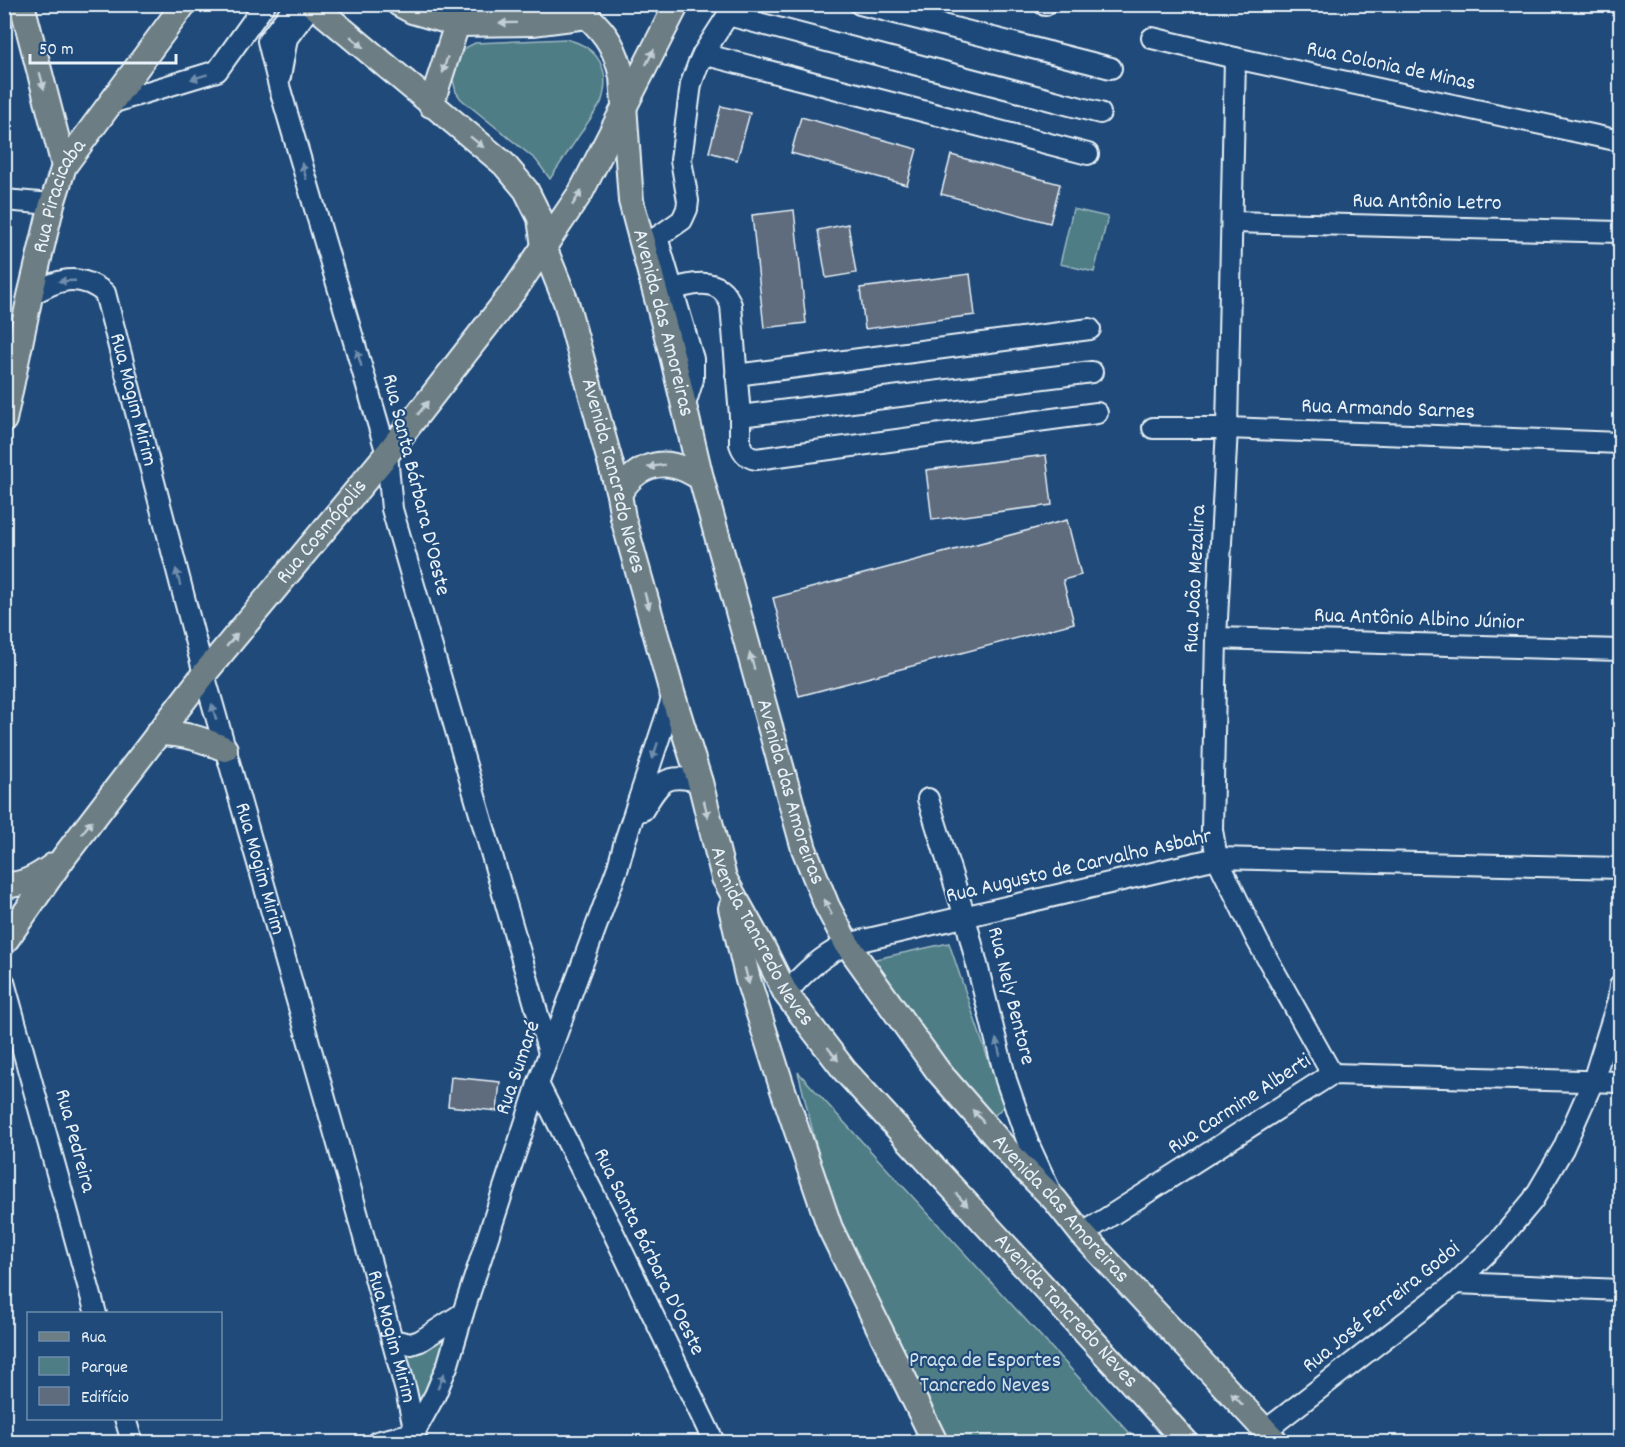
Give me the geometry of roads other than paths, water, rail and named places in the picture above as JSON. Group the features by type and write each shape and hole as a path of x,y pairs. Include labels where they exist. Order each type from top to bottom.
{"main road":[{"path":"21,4 64,166"},
{"name":"Rua Piracicaba","path":"4,420 30,296 52,204 64,166 184,4"},
{"path":"399,4 412,11 457,24 533,23 593,10"},
{"path":"624,109 676,4"},
{"path":"307,5 516,176 534,203 540,218 544,247"},
{"name":"Avenida das Amoreiras","path":"593,10 619,62 631,201 650,243 665,292 684,408 701,478 804,849 827,906 847,944 939,1071 1018,1163 1055,1200 1082,1234 1271,1436"},
{"path":"431,105 457,24"},
{"name":"Rua Cosmópolis","path":"4,943 64,857 204,674 387,454 516,288 581,192 624,109"},
{"name":"Avenida Tancredo Neves","path":"544,247 566,302 619,494 623,518 673,696 700,782 724,878 786,994 845,1071 1186,1443"},
{"path":"516,288 532,281 544,281 551,285 566,302"},
{"path":"619,494 626,482 645,468 662,464 683,468 701,478"},
{"path":"159,733 196,737 225,749"},
{"path":"4,885 14,886 28,881 64,857"},
{"path":"724,878 748,980 830,1228 935,1443"},
{"path":"782,1087 778,1025 780,1008 786,994"}],"street":[{"path":"111,103 217,71 265,4"},
{"path":"860,4 1111,68"},
{"name":"Rua Santa Bárbara D'Oeste","path":"307,5 287,38 279,86 387,454 392,509 549,1053"},
{"path":"650,243 682,220 687,209 688,201 681,160 692,84 703,54 732,10 1100,113"},
{"name":"Rua Colonia de Minas","path":"1152,38 1620,141"},
{"path":"703,54 1088,154"},
{"name":"Rua João Mezalira","path":"1235,58 1227,428 1216,638 1212,830 1217,858 1258,942 1332,1074"},
{"path":"4,200 52,204"},
{"name":"Rua Antônio Letro","path":"1232,222 1620,232"},
{"name":"Rua Mogim Mirim","path":"30,296 53,282 65,280 96,286 105,293 204,674 346,1172 406,1391 416,1438"},
{"path":"665,292 699,284 713,284 728,298 741,448 748,457 756,459 1097,413"},
{"path":"736,375 1090,329"},
{"path":"740,416 1092,372"},
{"name":"Rua Armando Sarnes","path":"1153,428 1227,428 1620,443"},
{"name":"Rua Antônio Albino Júnior","path":"1216,638 1620,650"},
{"name":"Rua Sumaré","path":"416,1438 448,1364 538,1084 618,867 673,696"},
{"name":"Rua Sumaré","path":"625,841 657,787 674,778 683,777 700,782"},
{"name":"Rua Nely Bentore","path":"928,799 965,917 1006,1080 1028,1143 1055,1200"},
{"name":"Rua Augusto de Carvalho Asbahr","path":"786,994 801,975 819,959 847,944 1217,858 1620,868"},
{"name":"Rua Pedreira","path":"4,982 95,1312"},
{"name":"Rua José Ferreira Godoi","path":"1271,1436 1456,1283 1498,1242 1533,1200 1563,1149 1593,1081 1618,1001 1620,986"},
{"name":"Rua Carmine Alberti","path":"1082,1234 1332,1074 1620,1082"},
{"name":"Rua Santa Bárbara D'Oeste","path":"538,1084 714,1443"},
{"path":"1456,1283 1620,1290"},
{"path":"392,1340 411,1344 420,1341 463,1313"},
{"path":"125,1420 132,1443"},
{"path":"377,1443 416,1438"}],"park label":[{"name":"Praça de Esportes Tancredo Neves","path":"985,1374"}]}
